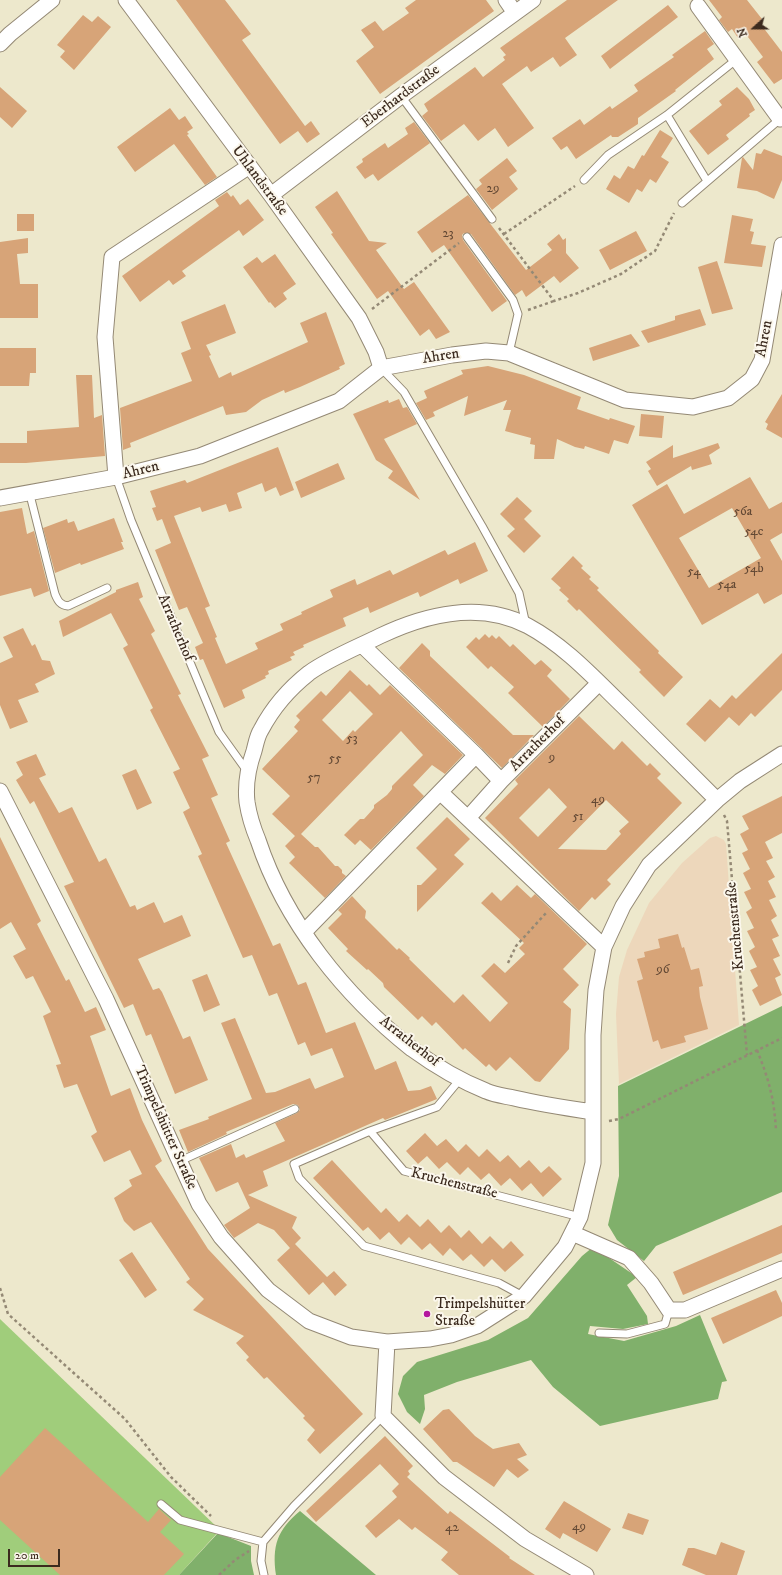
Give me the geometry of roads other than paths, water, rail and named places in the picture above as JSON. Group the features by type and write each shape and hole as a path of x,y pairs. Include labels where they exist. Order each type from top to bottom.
{"street":[{"path":"0,44 52,0"},
{"name":"Uhlandstraße","path":"126,0 248,167 271,195 359,318 376,352 381,368"},
{"path":"506,0 515,13"},
{"name":"Eberhardstraße","path":"271,195 401,96 533,0"},
{"path":"698,6 781,118"},
{"path":"116,477 105,337 112,257 248,167"},
{"name":"Ahren","path":"0,498 29,491 116,477 200,456 339,401 381,368 452,355 486,351 508,353 625,400 693,407 728,398 752,379 762,360 782,245"},
{"name":"Arratherhof","path":"593,1118 546,1105 488,1092 438,1066 412,1048 388,1028 351,993 304,932 281,894 263,856 252,825 247,801 248,771 260,732 274,710 288,693 310,673 362,645 390,631 420,621 455,612 482,613 503,617 526,625 555,643 599,683 717,800"},
{"name":"Arratherhof","path":"362,645 501,781 599,683"},
{"path":"586,1575 525,1539 444,1477 383,1416 387,1342 430,1339 451,1335 477,1326 524,1296 557,1257 580,1217 593,1163 593,1035 596,990 604,947 623,906 650,865 717,800 740,781 782,754"},
{"path":"304,932 476,755"},
{"path":"468,818 501,781"},
{"name":"Trimpelshütter Straße","path":"0,791 106,999 199,1204 212,1224 230,1248 268,1290 309,1321 351,1337 387,1342"},
{"path":"440,792 604,947"},
{"path":"572,1233 629,1258 651,1283 669,1310 685,1310 782,1269"}],"lane":[{"path":"584,180 608,155 667,115 737,59"},
{"path":"401,96 492,219"},
{"path":"667,115 707,181"},
{"path":"682,203 781,118"},
{"path":"467,236 513,300 518,314 508,353"},
{"path":"381,368 404,392 520,593 526,625"},
{"name":"Arratherhof","path":"116,477 145,555 219,732 248,771"},
{"path":"29,491 55,594 59,602 63,606 68,606 107,588"},
{"path":"461,1078 437,1107 370,1131 294,1164 298,1178 364,1246 499,1283 524,1296"},
{"path":"180,1161 295,1109"},
{"name":"Kruchenstraße","path":"370,1131 404,1172 580,1217"},
{"path":"599,1333 627,1334 665,1324 669,1310"},
{"path":"264,1575 261,1561 263,1542 294,1506 383,1416"},
{"path":"161,1504 180,1520 263,1542"}],"place":[{"name":"Trimpelshütter Straße","path":"427,1314"}]}
